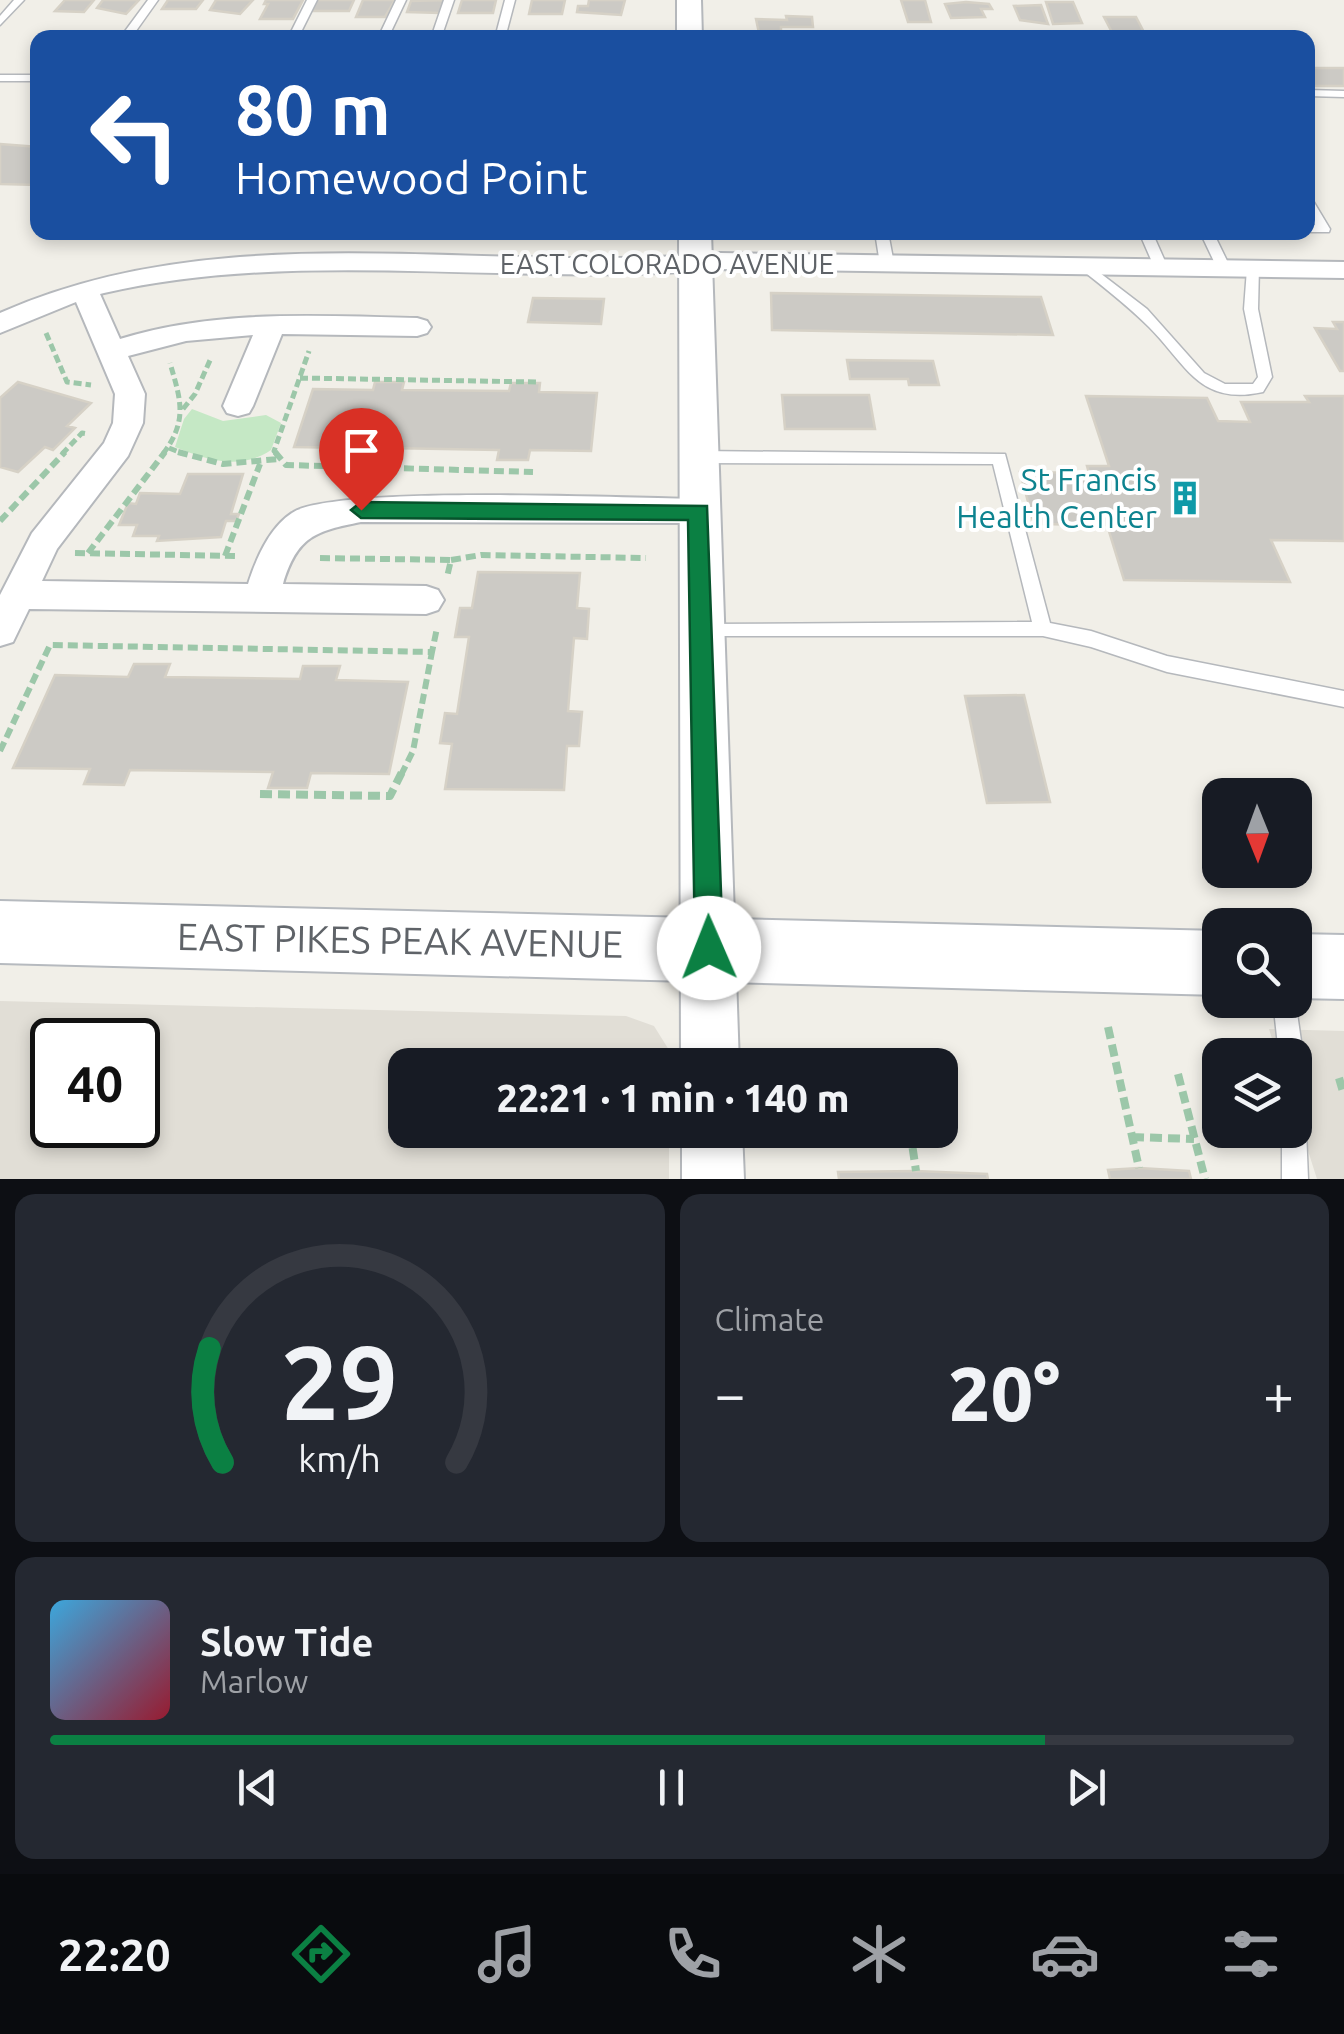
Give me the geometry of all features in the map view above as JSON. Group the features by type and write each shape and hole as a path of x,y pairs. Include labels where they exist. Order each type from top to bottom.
{"main road":[{"name":"EAST PIKES PEAK AVENUE","path":"0,932 1202,962"},
{"path":"1312,966 1344,967"}],"street":[{"path":"689,0 690,30"},
{"path":"695,249 710,1048"},
{"name":"EAST COLORADO AVENUE","path":"0,324 84,292 170,270 242,262 656,268 695,249 720,261 1344,270"},
{"path":"0,631 44,542 116,448 128,423 130,394 84,292"},
{"path":"238,406 271,325"},
{"path":"111,351 150,337 224,326 417,328"},
{"path":"261,598 274,557 304,521 361,510 699,512"},
{"path":"19,595 426,600"},
{"path":"712,1148 713,1179"}],"lane":[{"path":"0,22 19,0"},
{"path":"131,30 153,0"},
{"path":"298,30 312,0"},
{"path":"387,30 400,0"},
{"path":"439,30 450,0"},
{"path":"502,30 510,0"},
{"path":"0,78 30,78"},
{"path":"1315,93 1344,94"},
{"path":"1315,213 1324,228 1315,228"},
{"path":"882,240 887,264"},
{"path":"1148,240 1160,268"},
{"path":"1210,240 1224,268"},
{"path":"1087,267 1161,330 1207,385 1238,392 1258,388 1265,377 1251,309 1254,269"},
{"path":"698,457 998,458 1042,629"},
{"path":"702,631 1042,629 1091,638 1167,664 1344,699"},
{"path":"1294,1148 1295,1179"}],"path":[{"path":"183,409 195,394 224,326"},
{"path":"318,326 274,452 278,459 297,468 547,472"},
{"path":"46,332 67,382 101,386"},
{"path":"300,378 538,382"},
{"path":"0,521 82,433 94,434"},
{"path":"169,448 198,461 260,464 278,459"},
{"path":"225,556 260,464"},
{"path":"450,560 480,554 646,558"},
{"path":"260,794 390,796 413,751 432,652"},
{"path":"1108,1027 1139,1168"},
{"path":"1178,1074 1205,1179"},
{"path":"1338,1078 1344,1095"},
{"path":"1132,1138 1194,1139"},
{"path":"913,1148 916,1171"}],"shaded area":[{"path":"0,1001 626,1016 654,1026 668,1048 388,1048 388,1148 669,1148 669,1179 0,1179"},
{"path":"1269,1029 1344,1031 1344,1179 1317,1179 1307,1148 1312,1148 1312,1038 1272,1038"}],"green space":[{"path":"192,409 223,421 266,415 281,423 271,450 247,460 223,461 175,447 184,419"}],"building":[{"path":"65,0 94,0 84,12 55,11"},
{"path":"103,0 139,0 126,14 97,8"},
{"path":"168,0 203,0 196,9 162,9"},
{"path":"216,0 253,0 240,14 210,10"},
{"path":"266,0 303,0 293,19 260,19 268,4 264,4"},
{"path":"317,0 354,0 349,11 312,11"},
{"path":"363,0 395,0 385,17 356,17"},
{"path":"447,0 440,13 407,12 411,1"},
{"path":"462,0 496,0 493,13 458,13"},
{"path":"532,0 565,0 562,14 529,14"},
{"path":"589,0 625,0 621,15 577,12 578,6 588,6"},
{"path":"901,0 925,0 931,22 908,22"},
{"path":"1046,2 1073,2 1082,23 1053,24"},
{"path":"945,4 989,4 992,9 981,9 985,17 951,18"},
{"path":"1041,5 1048,24 1020,20 1014,6"},
{"path":"786,16 812,17 813,27 758,30 756,19 787,20"},
{"path":"1104,17 1136,17 1143,30 1111,30"},
{"path":"1315,68 1344,68 1344,86 1315,86"},
{"path":"0,144 30,146 30,185 0,184"},
{"path":"771,293 1041,297 1053,335 772,330"},
{"path":"533,298 604,299 601,324 528,322"},
{"path":"1333,322 1344,322 1344,371 1340,371 1315,328 1337,329"},
{"path":"847,360 933,361 939,385 909,385 908,379 850,379"},
{"path":"18,382 91,403 67,426 75,428 53,450 45,447 18,472 0,467 0,398"},
{"path":"375,382 404,382 402,390 509,391 511,383 540,383 539,392 597,393 591,451 530,450 528,460 497,460 499,450 386,448 384,458 352,457 354,448 294,447 313,389 373,390"},
{"path":"782,395 869,395 875,429 785,429"},
{"name":"St Francis Health Center","path":"1086,396 1207,398 1218,421 1250,422 1241,402 1309,402 1305,396 1344,396 1344,541 1271,540 1290,582 1124,580 1107,525 1034,524 1020,472 1089,473 1087,466 1109,466"},
{"path":"188,474 243,474 231,514 239,514 236,521 226,521 221,537 157,541 159,536 133,536 137,525 119,525 128,503 136,504 140,493 180,494"},
{"path":"478,572 580,573 577,608 589,609 587,639 574,638 568,711 582,712 579,746 567,746 564,790 445,789 452,744 440,743 445,713 457,714 469,637 455,637 460,608 472,608"},
{"path":"134,664 170,664 165,677 300,679 303,666 340,666 336,680 408,682 389,774 311,773 307,788 268,788 273,772 130,770 124,785 84,784 90,769 13,768 55,675 128,677"},
{"path":"1024,695 1050,802 987,803 965,696"},
{"path":"1108,1170 1189,1171 1191,1179 1110,1179"},
{"path":"838,1172 987,1174 988,1179 839,1179"}],"place":[{"name":"St Francis Health Center","path":"1185,498"}],"route":[{"path":"361,510 699,512 709,948"}]}
